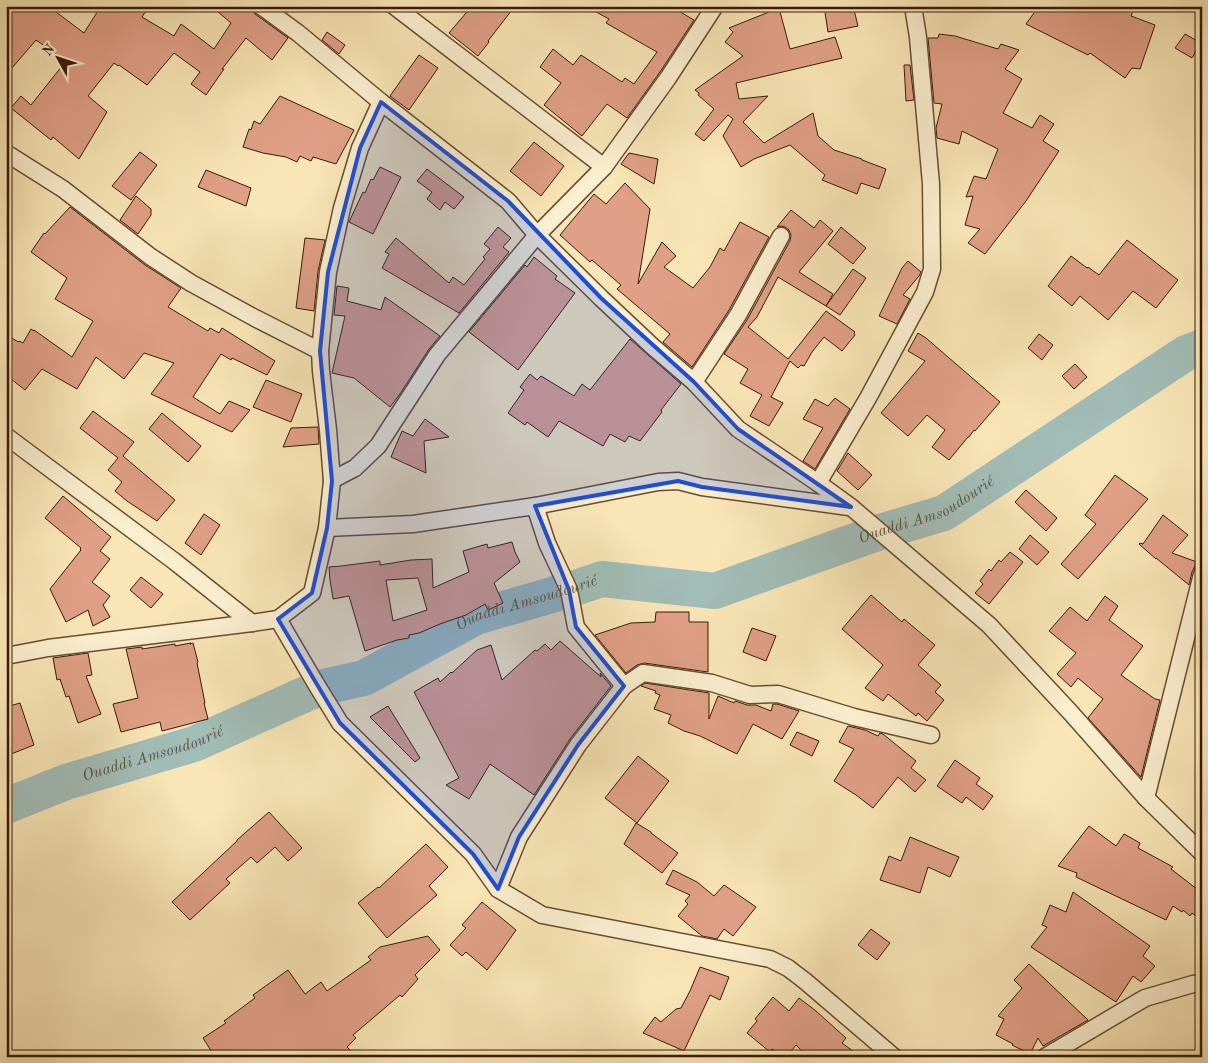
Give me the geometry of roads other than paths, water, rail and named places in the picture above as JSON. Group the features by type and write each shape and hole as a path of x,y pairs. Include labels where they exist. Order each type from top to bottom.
{"street":[{"path":"261,6 298,33 381,102 508,201 537,235 608,305 694,382 738,429 851,507 989,625 1071,713 1146,798 1202,853"},
{"path":"394,6 604,167"},
{"path":"332,480 355,468 378,446 437,355 537,235 604,167 668,78 715,6"},
{"path":"818,483 868,398 925,292 932,269 931,184 918,37 912,6"},
{"path":"6,656 48,648 278,619 312,593 327,528 332,480 320,351 328,272 342,208 360,148 381,102"},
{"path":"6,153 63,189 151,257 191,283 320,351"},
{"path":"694,382 738,315 781,236"},
{"path":"6,436 252,623"},
{"path":"327,528 413,524 535,506 658,482 678,480 702,487 851,507"},
{"path":"535,506 547,543 569,590 576,627 624,686"},
{"path":"1146,798 1202,574"},
{"path":"278,619 340,723 473,854 498,889 542,915 770,959 788,968 806,981 894,1057"},
{"path":"498,889 519,837 578,745 624,686 643,673 712,683 750,695 778,694 854,717 931,735"},
{"path":"1045,1057 1145,998 1202,983"}],"waterway":[{"name":"Ouaddi Amsoudourié","path":"6,806 66,782 194,744 319,688 364,678 476,617 602,579 715,591 880,532 944,513 1186,353 1202,347"}]}
